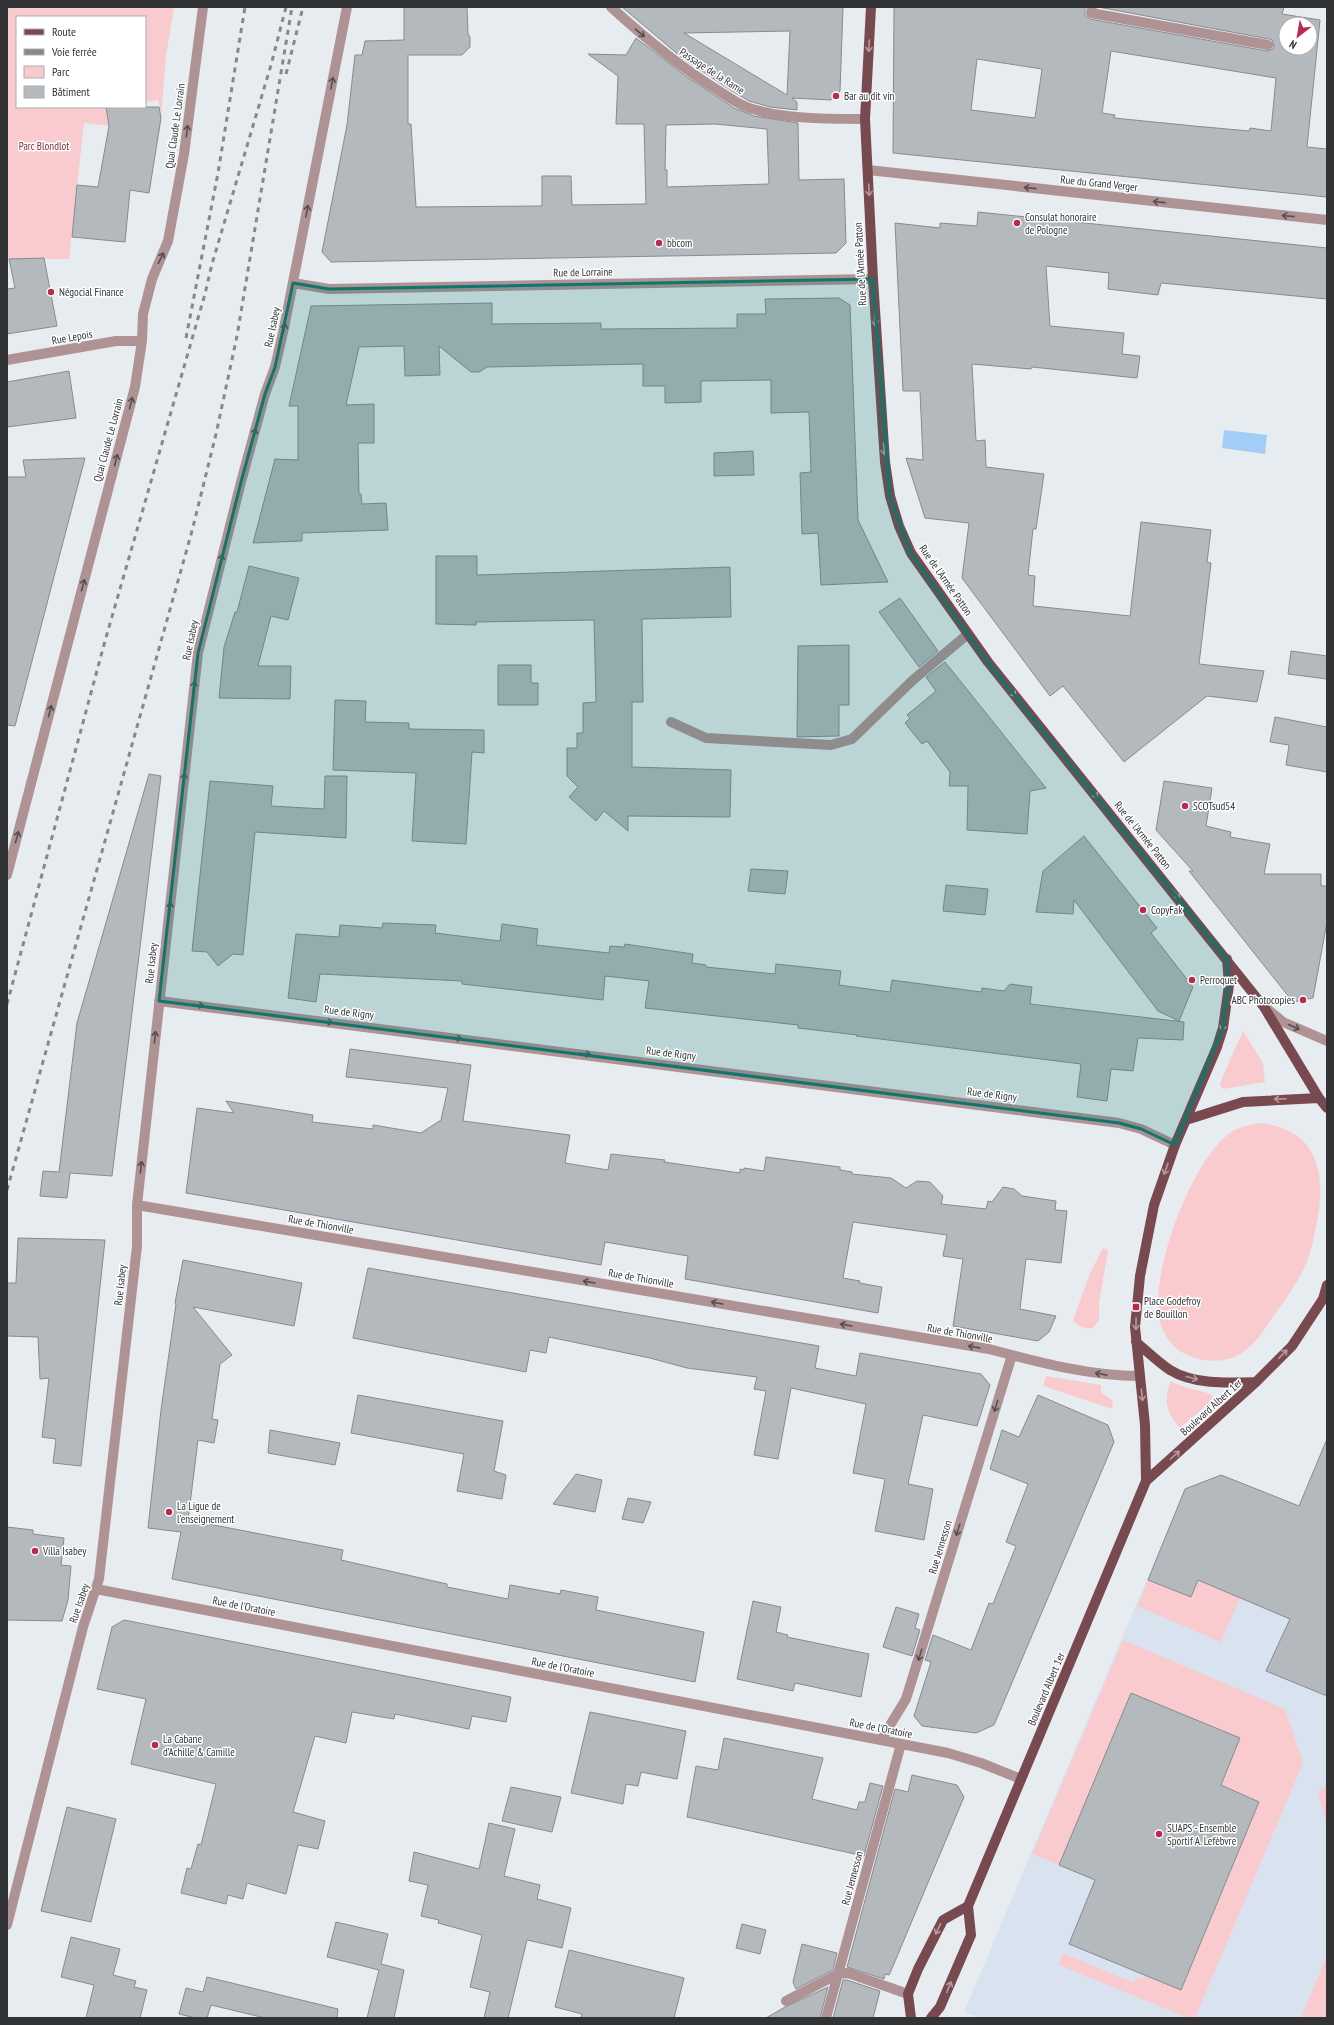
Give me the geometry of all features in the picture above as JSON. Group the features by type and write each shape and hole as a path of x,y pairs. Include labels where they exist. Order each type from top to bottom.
{"main road":[{"name":"Rue de l'Armée Patton","path":"871,7 865,119 873,279 885,462 890,496 899,526 911,553 988,662 1264,1007 1319,1098 1327,1108"},
{"path":"1227,959 1229,985 1223,1028 1217,1048 1175,1145 1154,1205 1142,1262 1136,1307 1136,1342 1171,1370 1187,1377 1231,1383 1256,1382 1292,1346 1326,1299 1327,1285"},
{"path":"1186,1120 1242,1102 1319,1098"},
{"name":"Boulevard Albert 1er","path":"931,2018 940,2008 971,1935 968,1906 1146,1481 1145,1425 1136,1342"},
{"name":"Boulevard Albert 1er","path":"1146,1481 1256,1382"},
{"path":"910,2018 908,1994 918,1969 943,1920 968,1906"}],"street":[{"name":"Quai Claude Le Lorrain","path":"7,875 135,387 142,341 143,314 150,284 168,241 184,154 203,7"},
{"name":"Rue Isabey","path":"7,1925 69,1678 86,1617 96,1589 102,1554 137,1246 137,1205 198,653 254,431 264,394 275,367 348,7"},
{"name":"Passage de la Rame","path":"611,7 697,78 746,107 780,114 820,118 865,119"},
{"path":"1092,7 1091,13 1268,45"},
{"name":"Rue du Grand Verger","path":"868,170 1327,220"},
{"name":"Rue de Lorraine","path":"293,283 329,289 873,279"},
{"name":"Rue Lepois","path":"7,360 116,341 142,341"},
{"path":"671,722 706,738 831,745 852,739 913,680 968,634"},
{"name":"Rue de Rigny","path":"159,1000 1119,1123 1141,1128 1175,1145"},
{"path":"1264,1007 1283,1022 1327,1041"},
{"name":"Rue de Thionville","path":"137,1205 989,1349 1110,1375 1140,1376"},
{"name":"Rue Jennesson","path":"881,1740 906,1700 1012,1355"},
{"name":"Rue de l'Oratoire","path":"96,1589 948,1753 981,1763 1021,1779"},
{"name":"Rue Jennesson","path":"826,2018 901,1744"},
{"path":"786,2001 838,1974 848,1973 908,1994"}],"highlighted area":[{"path":"873,279 890,496 911,553 988,662 1227,959 1229,985 1223,1028 1175,1145 1141,1129 1119,1123 159,1001 198,653 241,482 265,394 275,367 293,283 329,289"}],"shaded area":[{"path":"1327,1438 1327,2018 982,2018 964,2012 1185,1489 1221,1475 1299,1506"}],"green space":[{"name":"Parc Blondlot","path":"7,7 174,7 166,56 161,117 158,100 146,102 146,16 16,16 16,108 110,108 106,109 109,126 84,123 69,259 7,259"},
{"path":"1243,1031 1263,1063 1265,1082 1223,1089 1220,1083"},
{"path":"1260,1123 1280,1127 1296,1135 1307,1145 1315,1158 1319,1174 1320,1190 1316,1227 1310,1252 1305,1266 1291,1291 1263,1332 1249,1348 1237,1356 1225,1360 1211,1361 1197,1359 1185,1354 1175,1347 1164,1333 1160,1323 1158,1297 1161,1274 1167,1248 1187,1195 1199,1171 1212,1151 1233,1131"},
{"path":"1103,1248 1108,1251 1099,1303 1099,1320 1093,1328 1084,1328 1079,1326 1073,1320 1091,1271"},
{"path":"1046,1376 1101,1385 1101,1392 1113,1401 1112,1409 1043,1386"},
{"path":"1171,1381 1213,1396 1210,1402 1180,1428 1172,1417 1167,1406 1167,1394"},
{"path":"1148,1580 1191,1597 1198,1580 1240,1598 1221,1642 1137,1606"},
{"path":"1123,1640 1285,1709 1303,1763 1195,2018 1188,2018 1059,1965 1063,1953 1134,1983 1137,1977 1142,1980 1144,1975 1181,1990 1258,1802 1059,1865 1032,1854"},
{"path":"1327,1784 1327,1825 1318,1793"},
{"path":"1327,1955 1327,2018 1301,2018"}],"water":[{"path":"1224,430 1267,435 1265,454 1222,448"}],"building":[{"path":"404,7 467,7 470,47 462,55 408,55 408,124 411,124 416,207 542,206 542,176 571,176 572,205 646,204 644,124 616,124 618,76 588,54 626,55 636,38 687,77 734,108 754,116 798,123 799,180 844,179 846,243 836,253 331,262 322,252 347,125 355,55 362,55 365,41 404,40","holes":["715,124 767,129 769,184 667,187 667,170 665,170 666,125"]},
{"path":"622,7 843,7 840,91 831,100 792,98 797,102 797,110 770,107 749,101 681,57","holes":["790,31 787,95 684,33"]},
{"path":"894,7 1085,7 1085,16 1090,19 1267,51 1273,49 1274,46 1272,40 1269,39 1098,7 1284,7 1282,14 1295,16 1278,16 1278,56 1316,56 1307,147 1327,149 1327,197 893,153","holes":["1111,51 1276,78 1271,131 1250,128 1249,131 1114,118 1115,115 1102,113","977,59 1042,69 1035,118 971,110"]},
{"path":"1318,20 1320,20 1318,40"},
{"path":"159,107 161,118 149,193 130,190 125,242 72,237 77,185 98,187 109,126 106,108"},
{"path":"978,212 1327,248 1327,299 1161,283 1158,295 1108,289 1109,273 1046,266 1050,326 1124,333 1122,354 1140,356 1137,378 1032,367 1031,369 972,364 976,441 985,440 986,467 1044,474 1036,529 1033,529 1028,575 1035,576 1033,606 1130,616 1141,522 1211,530 1207,562 1211,563 1199,664 1264,671 1257,702 1207,696 1124,762 1063,686 1050,696 962,578 969,523 925,518 906,458 923,460 920,391 903,391 895,223 940,228 940,223 977,226"},
{"path":"44,258 57,326 7,334 7,289 15,288 9,259"},
{"path":"839,298 850,305 858,520 888,582 821,585 818,533 802,534 800,473 811,472 809,412 771,413 771,380 701,381 701,402 665,403 665,386 643,386 643,364 487,367 479,372 471,372 439,346 440,375 405,376 404,346 359,347 346,405 374,404 374,443 358,443 359,494 361,494 362,504 386,503 388,530 302,533 302,541 253,543 275,459 298,460 298,406 289,406 311,306 492,303 492,324 601,323 601,329 737,328 737,314 766,314 765,299"},
{"path":"69,371 76,418 7,427 7,382"},
{"path":"753,451 754,475 714,476 714,453"},
{"path":"85,458 15,726 7,725 7,477 26,477 23,460"},
{"path":"436,556 477,556 477,575 730,567 731,617 642,619 643,702 632,702 632,767 731,770 730,817 628,816 628,831 604,811 596,821 569,797 578,787 567,776 567,748 577,748 577,733 583,733 583,703 596,702 594,620 476,622 476,625 436,624"},
{"path":"249,566 299,578 288,620 271,616 258,666 291,666 290,699 219,698 224,647 235,612 237,612"},
{"path":"900,598 938,651 919,667 879,612"},
{"path":"849,645 849,705 839,705 839,736 797,737 798,646"},
{"path":"1291,651 1327,656 1327,679 1288,674"},
{"path":"945,662 1046,788 1030,791 1027,834 967,830 968,786 949,786 950,772 927,741 922,744 905,723 910,718 907,715 936,691 926,677"},
{"path":"498,665 531,665 531,683 538,683 538,705 498,705"},
{"path":"335,700 366,701 365,722 409,723 409,729 484,730 484,753 472,752 466,844 412,841 416,773 333,770"},
{"path":"1275,717 1327,727 1327,772 1286,765 1289,745 1270,742"},
{"path":"149,774 161,776 112,1176 70,1173 67,1198 40,1196 43,1171 59,1172 77,1023"},
{"path":"325,776 347,776 346,838 255,832 243,955 233,954 218,966 207,952 192,951 210,781 273,786 271,806 324,809"},
{"path":"1164,781 1212,788 1206,826 1231,832 1230,837 1270,844 1264,874 1321,874 1321,886 1327,886 1327,922 1313,998 1293,1002 1189,871 1193,871 1156,830"},
{"path":"1084,836 1157,928 1151,933 1193,987 1179,1021 1158,1011 1074,900 1073,914 1036,912 1043,871"},
{"path":"751,869 788,871 785,894 748,891"},
{"path":"946,885 988,889 985,915 943,911"},
{"path":"383,923 436,925 435,933 500,941 502,924 538,929 536,945 609,953 610,946 624,947 625,944 693,954 692,963 706,965 706,967 775,974 776,964 841,971 839,985 890,992 892,980 981,992 982,988 1004,991 1010,984 1032,987 1030,1004 1184,1022 1183,1040 1138,1038 1133,1071 1111,1069 1107,1101 1077,1097 1081,1064 856,1036 857,1035 798,1028 798,1025 645,1008 649,981 605,976 603,1000 462,984 462,981 320,974 316,1002 288,998 296,934 339,937 340,925 382,928"},
{"path":"350,1049 471,1065 463,1121 570,1135 565,1163 608,1170 611,1154 665,1160 664,1162 740,1173 740,1169 744,1170 744,1168 764,1171 766,1157 840,1167 840,1170 852,1172 852,1174 891,1178 906,1188 917,1181 930,1182 943,1196 941,1204 986,1209 988,1201 992,1202 1003,1187 1014,1189 1022,1196 1056,1201 1055,1210 1067,1211 1061,1263 1026,1259 1020,1309 1056,1316 1049,1332 1038,1341 953,1326 963,1259 943,1256 947,1235 853,1222 843,1278 860,1281 859,1283 882,1287 878,1313 685,1279 688,1256 605,1242 601,1265 186,1193 197,1108 234,1113 226,1101 313,1115 312,1122 373,1129 373,1125 421,1133 441,1120 448,1088 346,1077"},
{"path":"18,1238 105,1240 81,1466 53,1463 56,1439 42,1437 49,1378 40,1379 38,1337 7,1336 7,1283 16,1283"},
{"path":"183,1260 302,1283 294,1326 193,1307 232,1355 220,1364 212,1419 218,1420 214,1443 198,1440 188,1520 343,1550 341,1560 447,1584 447,1587 508,1599 510,1585 560,1594 561,1590 598,1597 596,1610 704,1632 695,1682 172,1579 181,1532 148,1528 161,1410 175,1303"},
{"path":"368,1268 819,1346 815,1368 856,1376 860,1353 981,1374 990,1385 977,1426 923,1415 908,1484 933,1489 924,1540 875,1531 885,1479 853,1473 866,1404 791,1388 778,1459 754,1455 766,1391 754,1389 757,1377 687,1368 650,1358 549,1337 546,1353 530,1350 526,1372 353,1338"},
{"path":"358,1395 503,1421 494,1471 506,1475 502,1499 457,1491 464,1454 351,1433"},
{"path":"1038,1395 1108,1425 1114,1442 994,1725 976,1733 922,1726 914,1716 931,1662 925,1660 933,1635 971,1650 989,1603 993,1604 1016,1546 1006,1542 1028,1484 990,1469 1002,1430 1019,1437"},
{"path":"270,1430 340,1443 335,1465 268,1453"},
{"path":"1327,1439 1327,1696 1266,1671 1290,1619 1198,1580 1191,1597 1148,1580 1185,1489 1221,1475 1299,1506"},
{"path":"576,1474 602,1480 595,1512 553,1504"},
{"path":"628,1498 651,1502 643,1523 622,1519"},
{"name":"Villa Isabey","path":"7,1527 33,1530 33,1534 64,1538 61,1565 71,1566 68,1600 62,1621 7,1620"},
{"path":"753,1601 781,1607 776,1632 788,1635 787,1637 869,1654 861,1697 795,1683 793,1691 737,1679"},
{"path":"896,1607 919,1614 915,1628 920,1630 912,1656 883,1647"},
{"path":"124,1620 511,1697 506,1722 472,1716 469,1729 395,1714 394,1719 352,1712 346,1743 315,1736 293,1812 325,1821 318,1849 298,1845 286,1894 247,1883 243,1899 228,1895 226,1904 181,1893 187,1868 191,1869 198,1844 201,1845 216,1784 131,1764 146,1699 97,1689 112,1627"},
{"name":"SUAPS - Ensemble Sportif A. Lefèbvre","path":"1131,1693 1240,1738 1221,1785 1259,1802 1181,1990 1069,1944 1095,1880 1059,1865"},
{"path":"590,1712 686,1731 677,1779 641,1772 638,1786 626,1784 623,1804 571,1793"},
{"path":"724,1738 823,1758 812,1799 857,1810 859,1802 865,1802 870,1783 883,1786 864,1856 687,1817 696,1766 718,1770"},
{"path":"912,1775 957,1785 964,1797 893,1966 889,1975 885,1974 884,1979 847,1967 895,1789 908,1792"},
{"path":"511,1787 561,1797 552,1832 502,1821"},
{"path":"67,1807 116,1819 91,1922 41,1911"},
{"path":"489,1823 515,1829 504,1876 540,1885 537,1899 571,1908 562,1948 527,1940 508,2018 484,2018 490,1992 470,1987 482,1935 438,1923 439,1920 421,1916 428,1885 409,1881 414,1852 479,1869"},
{"path":"336,1922 388,1934 381,1964 404,1970 394,2018 367,2018 379,1970 327,1957"},
{"path":"742,1924 766,1930 760,1954 736,1948"},
{"path":"71,1937 120,1949 113,1975 136,1981 134,1987 147,1990 140,2018 86,2018 94,1985 61,1977"},
{"path":"802,1944 837,1953 833,1970 796,1989 793,1982"},
{"path":"569,1950 684,1978 674,2018 581,2018 582,2014 555,2007"},
{"path":"207,1977 338,2009 337,2018 265,2018 211,2005 207,2018 196,2018 179,2014 186,1988 203,1992"},
{"path":"843,1980 880,1991 873,2018 833,2018"},
{"path":"828,1987 820,2018 766,2018 785,2007"}],"railway":[{"path":"186,338 218,173 245,7"},
{"path":"7,1004 105,641 205,294 212,264 271,65 286,7"},
{"path":"7,1190 192,531 216,434 237,336 292,7"},
{"path":"286,74 303,7"}],"place":[{"name":"Bar au dit vin","path":"836,96"},
{"name":"Consulat honoraire de Pologne","path":"1017,223"},
{"name":"bbcom","path":"659,243"},
{"name":"Négocial Finance","path":"51,292"},
{"name":"SCOTsud54","path":"1185,806"},
{"name":"CopyFak","path":"1143,910"},
{"name":"Perroquet","path":"1192,980"},
{"name":"ABC Photocopies","path":"1303,1000"},
{"name":"Place Godefroy de Bouillon","path":"1136,1307"},
{"name":"La Ligue de l'enseignement","path":"169,1512"},
{"name":"Villa Isabey","path":"35,1551"},
{"name":"La Cabane d’Achille & Camille","path":"155,1745"},
{"name":"SUAPS - Ensemble Sportif A. Lefèbvre","path":"1159,1834"}]}
